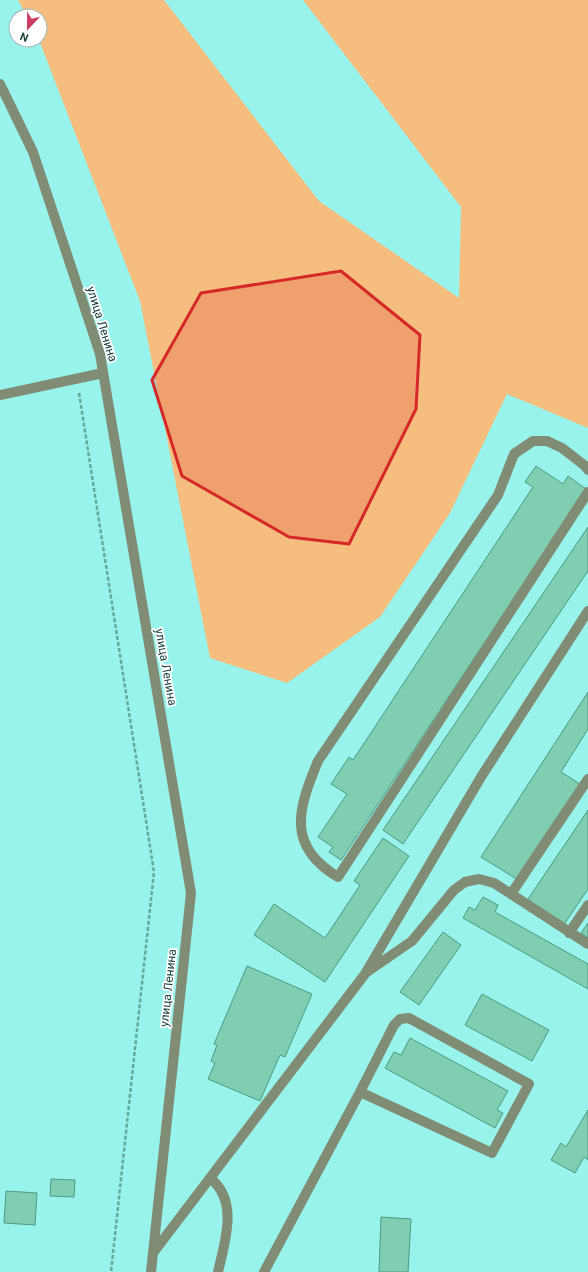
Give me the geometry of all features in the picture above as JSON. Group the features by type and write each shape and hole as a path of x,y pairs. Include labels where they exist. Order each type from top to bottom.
{"street":[{"name":"улица Ленина","path":"0,84 32,152 100,354 191,893 151,1272"},
{"path":"0,395 103,372"},
{"path":"588,470 584,465 562,448 548,441 533,441 514,454 498,495 318,761 306,789 301,815 302,838 311,855 324,868 338,877 588,492"},
{"path":"154,1253 365,974 481,777 588,612"},
{"path":"511,894 588,779"},
{"path":"365,974 412,941 454,890 465,882 479,879 494,883 588,944"},
{"path":"569,933 588,905"},
{"path":"264,1272 394,1025 400,1019 409,1018 529,1084 492,1153 360,1092"},
{"path":"210,1178 218,1184 224,1196 228,1213 227,1231 218,1272"}],"path":[{"path":"77,378 154,872 111,1272"}],"highlighted area":[{"path":"341,271 420,335 416,409 349,544 289,537 182,476 152,380 201,293"}],"shaded area":[{"path":"18,0 164,0 319,201 459,298 461,207 303,0 588,0 588,428 507,394 450,513 380,617 287,683 210,658 140,301 42,48 48,48 48,8 22,8"}],"building":[{"path":"536,466 563,484 568,476 586,489 341,860 329,852 333,847 318,837 347,794 331,784 349,757 353,760 533,487 525,482"},
{"path":"588,527 588,571 403,844 383,830"},
{"path":"588,692 588,729 561,772 580,784 518,880 481,857"},
{"path":"588,810 588,889 563,926 526,902"},
{"path":"383,838 409,856 325,982 254,935 274,904 325,938 360,885 354,881"},
{"path":"483,897 498,905 495,912 588,964 588,989 463,918 469,907 475,910"},
{"path":"588,923 588,938 581,933"},
{"path":"443,932 461,945 419,1005 400,992"},
{"path":"247,966 312,994 285,1057 280,1055 260,1101 208,1079 215,1063 211,1061 217,1045 214,1044"},
{"path":"482,994 549,1030 532,1061 465,1025"},
{"path":"410,1038 508,1091 497,1110 503,1113 495,1128 385,1068 394,1052 401,1055"},
{"path":"588,1110 588,1160 584,1157 575,1173 551,1160 561,1143 566,1147"},
{"path":"51,1179 75,1180 74,1197 50,1196"},
{"path":"6,1191 37,1193 35,1225 4,1223"},
{"path":"381,1217 411,1219 408,1272 379,1272"}]}
